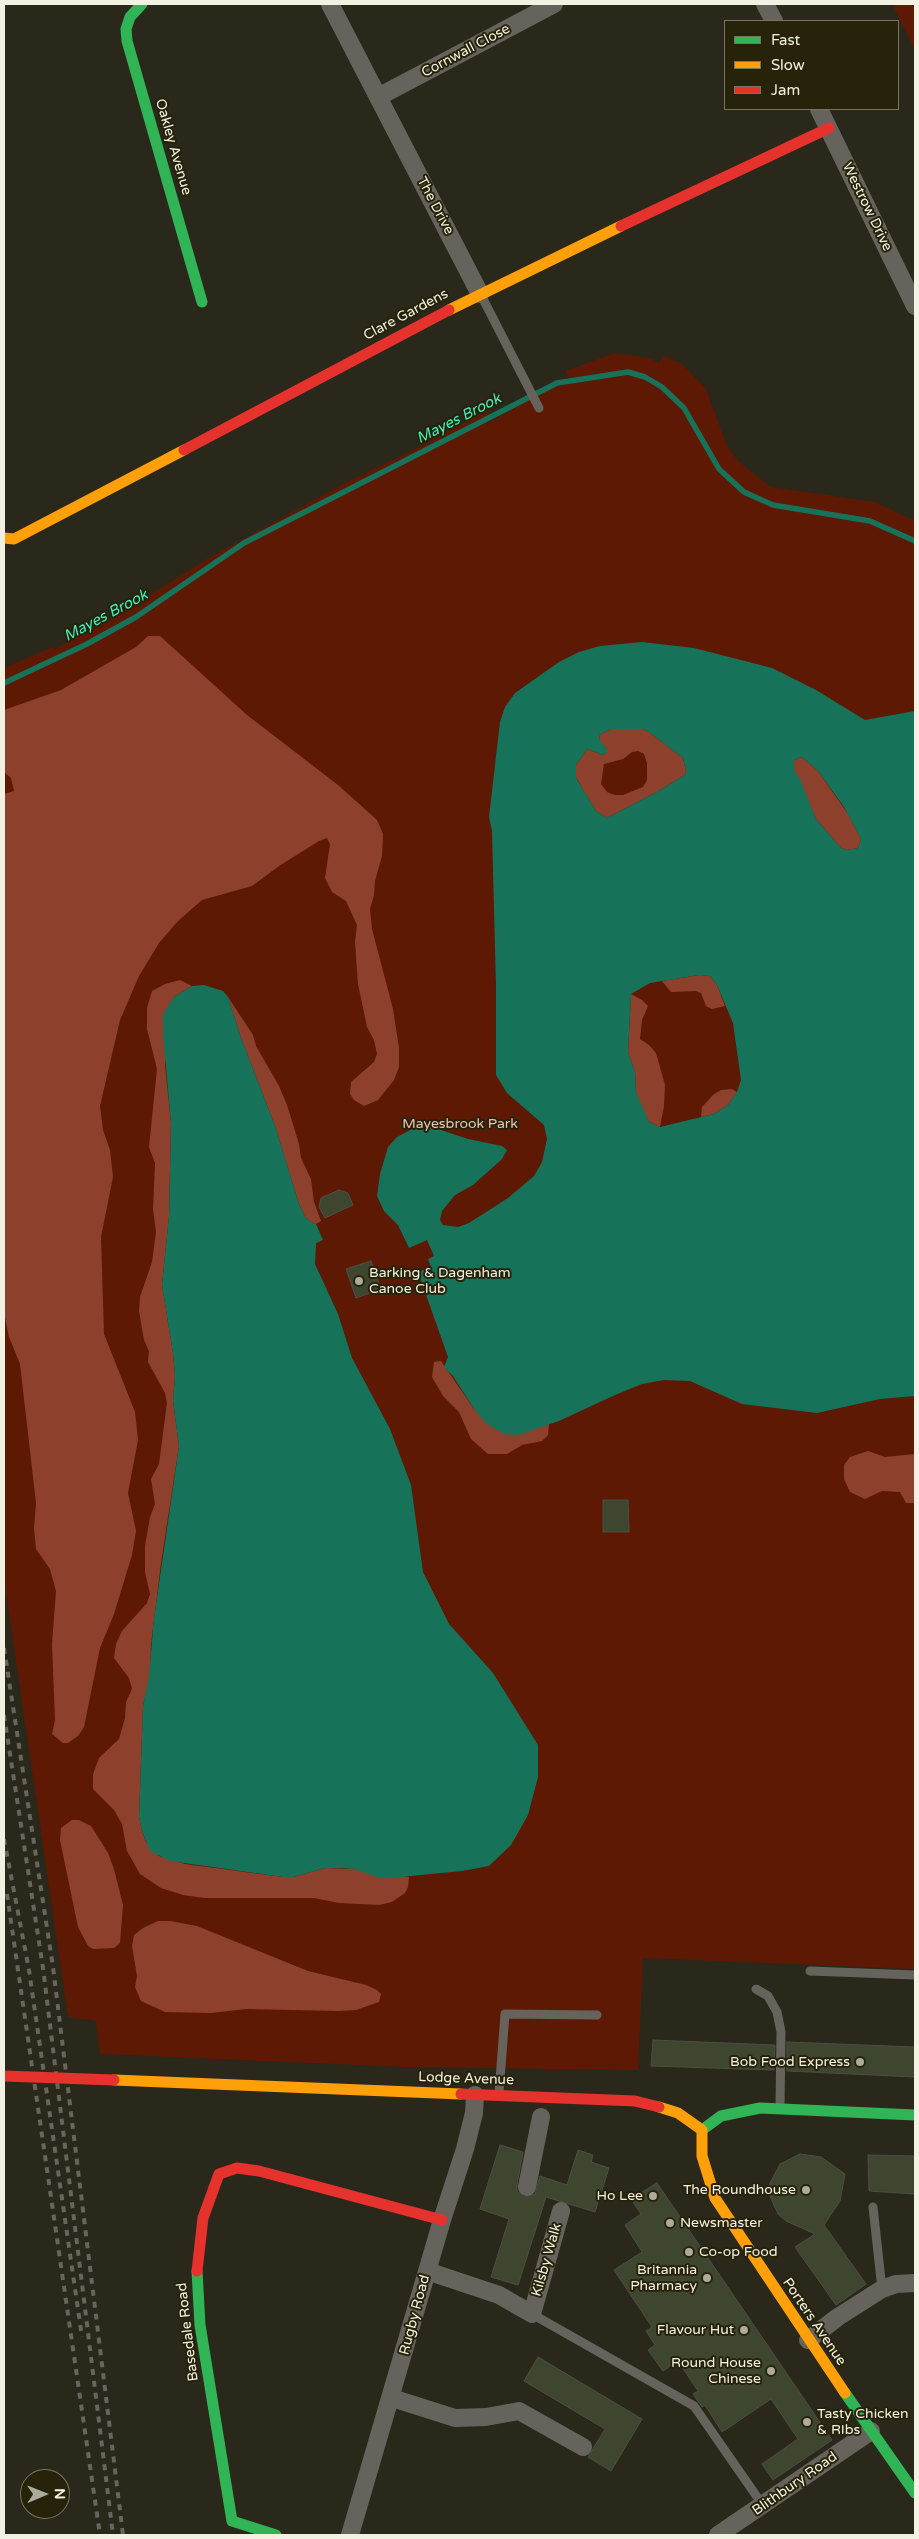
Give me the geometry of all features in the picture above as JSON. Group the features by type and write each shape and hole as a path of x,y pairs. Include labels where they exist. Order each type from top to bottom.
{"street":[{"name":"Oakley Avenue","path":"142,4 130,17 126,29 127,41 202,302"},
{"name":"The Drive","path":"330,4 480,294"},
{"name":"Cornwall Close","path":"378,97 554,4"},
{"path":"765,4 773,20"},
{"name":"Westrow Drive","path":"820,110 915,306"},
{"name":"Clare Gardens","path":"4,538 14,539 480,294 742,167 829,128"},
{"name":"Lodge Avenue","path":"4,2076 648,2103 678,2113 702,2130"},
{"name":"Rugby Road","path":"350,2535 392,2398 442,2220 465,2149 474,2113 475,2095"},
{"path":"702,2130 722,2116 760,2108 915,2115"},
{"path":"527,2188 540,2116"},
{"name":"Porters Avenue","path":"702,2130 702,2156 715,2198 808,2340 915,2493"},
{"name":"Basedale Road","path":"276,2535 232,2521 200,2325 196,2278 203,2218 219,2174 237,2168 259,2171 442,2220"},
{"name":"Kilsby Walk","path":"427,2271 499,2295 532,2314 561,2211"},
{"path":"808,2340 838,2317 882,2288 896,2284 915,2283"},
{"path":"392,2398 455,2418 486,2418 519,2411 583,2446"},
{"name":"Blithbury Road","path":"719,2535 744,2520 762,2504 871,2431"}],"lane":[{"name":"The Drive","path":"480,294 539,408"},
{"path":"810,1971 915,1975"},
{"path":"756,1989 771,2000 779,2019 781,2044 780,2109"},
{"path":"499,2096 505,2014 597,2015"},
{"path":"873,2207 882,2288"},
{"path":"532,2314 694,2406 762,2504"}],"green space":[{"path":"892,4 915,4 915,50"},
{"name":"Mayesbrook Park","path":"614,353 649,358 659,363 663,356 682,364 706,389 727,446 738,461 771,487 875,502 915,521 915,1969 643,1958 638,2070 406,2067 100,2054 96,2021 68,2017 4,1579 4,668 52,647 54,649 112,619 207,559 343,484 425,444 487,410 493,420 569,378 566,371"}],"shaded area":[{"path":"148,636 160,636 247,715 338,785 377,820 383,834 382,856 370,909 372,929 393,1009 399,1048 399,1067 394,1080 378,1100 364,1106 354,1100 350,1094 351,1082 374,1062 377,1054 374,1040 367,1027 358,984 355,942 357,925 346,901 332,892 325,878 330,844 327,838 279,866 252,886 202,900 178,921 159,943 139,976 120,1020 100,1106 103,1130 110,1150 113,1177 101,1237 104,1334 135,1412 138,1440 128,1493 136,1531 132,1555 114,1614 100,1648 84,1727 78,1736 68,1743 63,1743 52,1734 55,1720 52,1644 56,1591 50,1569 36,1549 34,1528 36,1503 20,1364 9,1337 4,1313 4,794 14,791 11,778 4,772 4,710 61,690 136,647"},
{"path":"642,642 694,648 772,668 816,690 865,720 915,711 915,1396 880,1399 817,1413 742,1404 690,1381 664,1380 642,1384 559,1421 518,1435 504,1434 487,1424 474,1409 453,1376 444,1367 448,1357 418,1272 431,1267 428,1259 434,1256 427,1240 409,1248 398,1225 384,1211 377,1196 380,1174 388,1147 397,1137 418,1126 426,1125 468,1139 502,1146 507,1150 502,1159 473,1185 455,1195 442,1211 440,1220 443,1225 458,1227 469,1223 508,1198 534,1176 542,1162 547,1139 544,1125 507,1093 496,1075 492,831 489,817 500,722 505,707 515,693 559,662 579,652 600,646","holes":["611,729 643,729 649,732 683,758 686,771 685,775 657,792 607,818 596,811 579,783 576,777 576,765 587,749 603,755 607,752 607,749 600,741 599,735","802,757 818,771 844,807 861,839 858,848 847,850 841,848 816,819 800,779 794,770 794,760","699,975 710,976 717,985 733,1023 741,1080 737,1092 728,1105 714,1114 660,1127 649,1122 636,1092 635,1072 628,1052 631,994 650,983"]},
{"path":"611,729 643,729 683,758 685,775 607,818 596,811 576,777 576,765 587,749 603,755 607,752 607,749 600,742 599,735","holes":["638,751 644,754 647,763 647,780 643,787 623,795 607,792 601,784 604,764 623,759 632,752"]},
{"path":"802,757 818,771 848,814 861,839 858,848 847,850 841,848 816,819 794,770 794,760"},
{"path":"699,975 710,976 717,985 725,1006 712,1009 706,1006 701,993 696,991 671,992 662,981"},
{"path":"180,980 192,986 174,997 165,1065 171,1123 169,1216 162,1285 173,1353 175,1376 173,1401 179,1446 161,1563 151,1645 150,1676 143,1706 139,1817 142,1831 146,1842 159,1856 185,1864 283,1877 293,1877 325,1868 354,1869 409,1877 405,1893 392,1902 379,1905 339,1903 314,1898 204,1898 183,1895 161,1888 140,1874 127,1851 122,1824 114,1810 93,1789 93,1774 99,1758 119,1739 125,1718 126,1702 132,1689 129,1678 114,1658 116,1644 122,1631 147,1603 150,1594 145,1572 145,1546 150,1517 155,1504 151,1479 159,1464 167,1403 165,1393 148,1362 149,1351 144,1340 139,1311 140,1297 152,1262 156,1232 153,1209 155,1163 149,1147 157,1069 147,1029 147,1008 152,991 165,984"},
{"path":"204,985 223,991 228,997 241,1038 275,1126 299,1204 305,1217 316,1224 323,1240 316,1243 315,1264 338,1314 352,1358 390,1429 411,1485 423,1572 449,1624 493,1673 538,1745 538,1777 528,1815 511,1845 489,1866 462,1871 390,1878 380,1878 354,1869 325,1868 293,1877 283,1877 170,1861 150,1851 142,1831 139,1817 143,1706 149,1676 154,1618 179,1446 173,1401 175,1376 173,1353 162,1285 169,1216 171,1123 163,1035 163,1014 174,997 192,986"},
{"path":"631,994 648,1006 642,1020 640,1039 656,1053 665,1085 660,1127 649,1122 639,1103 636,1092 635,1072 628,1052"},
{"path":"228,997 253,1035 256,1046 279,1086 287,1105 299,1144 301,1158 311,1179 314,1202 321,1221 316,1224 305,1217 299,1204 275,1126 241,1038"},
{"path":"732,1089 737,1092 728,1105 714,1114 701,1117 702,1107 713,1095 721,1090"},
{"path":"441,1361 474,1409 536,1427 549,1424 548,1435 542,1441 522,1445 507,1454 488,1454 471,1439 459,1412 443,1396 432,1377 434,1362"},
{"path":"868,1451 885,1457 915,1454 915,1503 906,1503 900,1492 882,1491 865,1499 850,1492 844,1479 844,1465 850,1457"},
{"path":"72,1820 79,1820 91,1826 108,1853 114,1869 123,1905 120,1943 114,1948 93,1949 88,1946 78,1927 60,1840 61,1828"},
{"path":"158,1921 170,1921 197,1926 308,1971 366,1985 381,1994 379,2002 356,2010 339,2011 246,2009 211,2013 165,2012 141,2001 135,1987 137,1976 132,1946 134,1935 143,1928"}],"building":[{"path":"339,1190 348,1193 353,1205 325,1218 319,1207 321,1198"},
{"name":"Barking & Dagenham Canoe Club","path":"371,1261 381,1289 356,1298 346,1269"},
{"path":"603,1500 628,1500 629,1532 603,1532"},
{"path":"653,2040 775,2045 774,2070 651,2066"},
{"path":"787,2042 915,2047 915,2077 787,2071"},
{"path":"500,2145 523,2152 517,2191 524,2197 535,2194 540,2176 567,2185 578,2150 593,2155 591,2162 609,2168 595,2212 546,2197 518,2285 491,2277 509,2219 480,2209"},
{"path":"800,2154 821,2157 845,2174 840,2201 824,2225 866,2284 836,2305 795,2247 815,2234 786,2221 778,2214 769,2194 770,2183 780,2164"},
{"path":"868,2155 915,2156 915,2194 869,2191"},
{"path":"657,2183 832,2440 773,2480 762,2464 798,2439 771,2399 722,2432 705,2405 702,2407 693,2394 698,2391 678,2361 663,2371 648,2350 655,2345 646,2331 652,2327 614,2270 642,2252 625,2225 641,2214 631,2199"},
{"path":"538,2357 642,2419 611,2471 588,2457 605,2429 524,2381"}],"waterway":[{"name":"Mayes Brook","path":"4,683 87,644 136,617 244,543 557,383 628,372 645,377 662,387 684,408 719,469 744,492 773,505 870,521 915,541"}],"railway":[{"path":"4,1648 53,1967 123,2535"},
{"path":"4,1715 43,1968 113,2535"},
{"path":"4,1839 29,1970 82,2337"},
{"path":"7,1894 100,2535"}],"traffic: fast":[{"path":"142,4 130,17 126,29 127,41 202,302"},
{"path":"702,2130 721,2116 760,2108 915,2115"},
{"path":"197,2271 200,2325 232,2521 276,2535"},
{"path":"845,2393 915,2493"}],"traffic: slow":[{"path":"449,310 621,226"},
{"path":"4,538 14,539 184,450"},
{"path":"114,2080 461,2094"},
{"path":"659,2107 678,2113 702,2130 702,2156 715,2198 845,2393"}],"traffic: jam":[{"path":"621,226 829,128"},
{"path":"184,450 449,310"},
{"path":"4,2076 114,2080"},
{"path":"461,2094 635,2101 659,2107"},
{"path":"197,2271 203,2218 219,2174 237,2168 259,2171 442,2220"}],"place":[{"name":"Barking & Dagenham Canoe Club","path":"359,1281"},
{"name":"Bob Food Express","path":"860,2062"},
{"name":"The Roundhouse","path":"806,2190"},
{"name":"Ho Lee","path":"653,2196"},
{"name":"Newsmaster","path":"670,2223"},
{"name":"Co-op Food","path":"689,2252"},
{"name":"Britannia Pharmacy","path":"707,2278"},
{"name":"Flavour Hut","path":"744,2330"},
{"name":"Round House Chinese","path":"771,2371"},
{"name":"Tasty Chicken & RIbs","path":"807,2422"}]}
